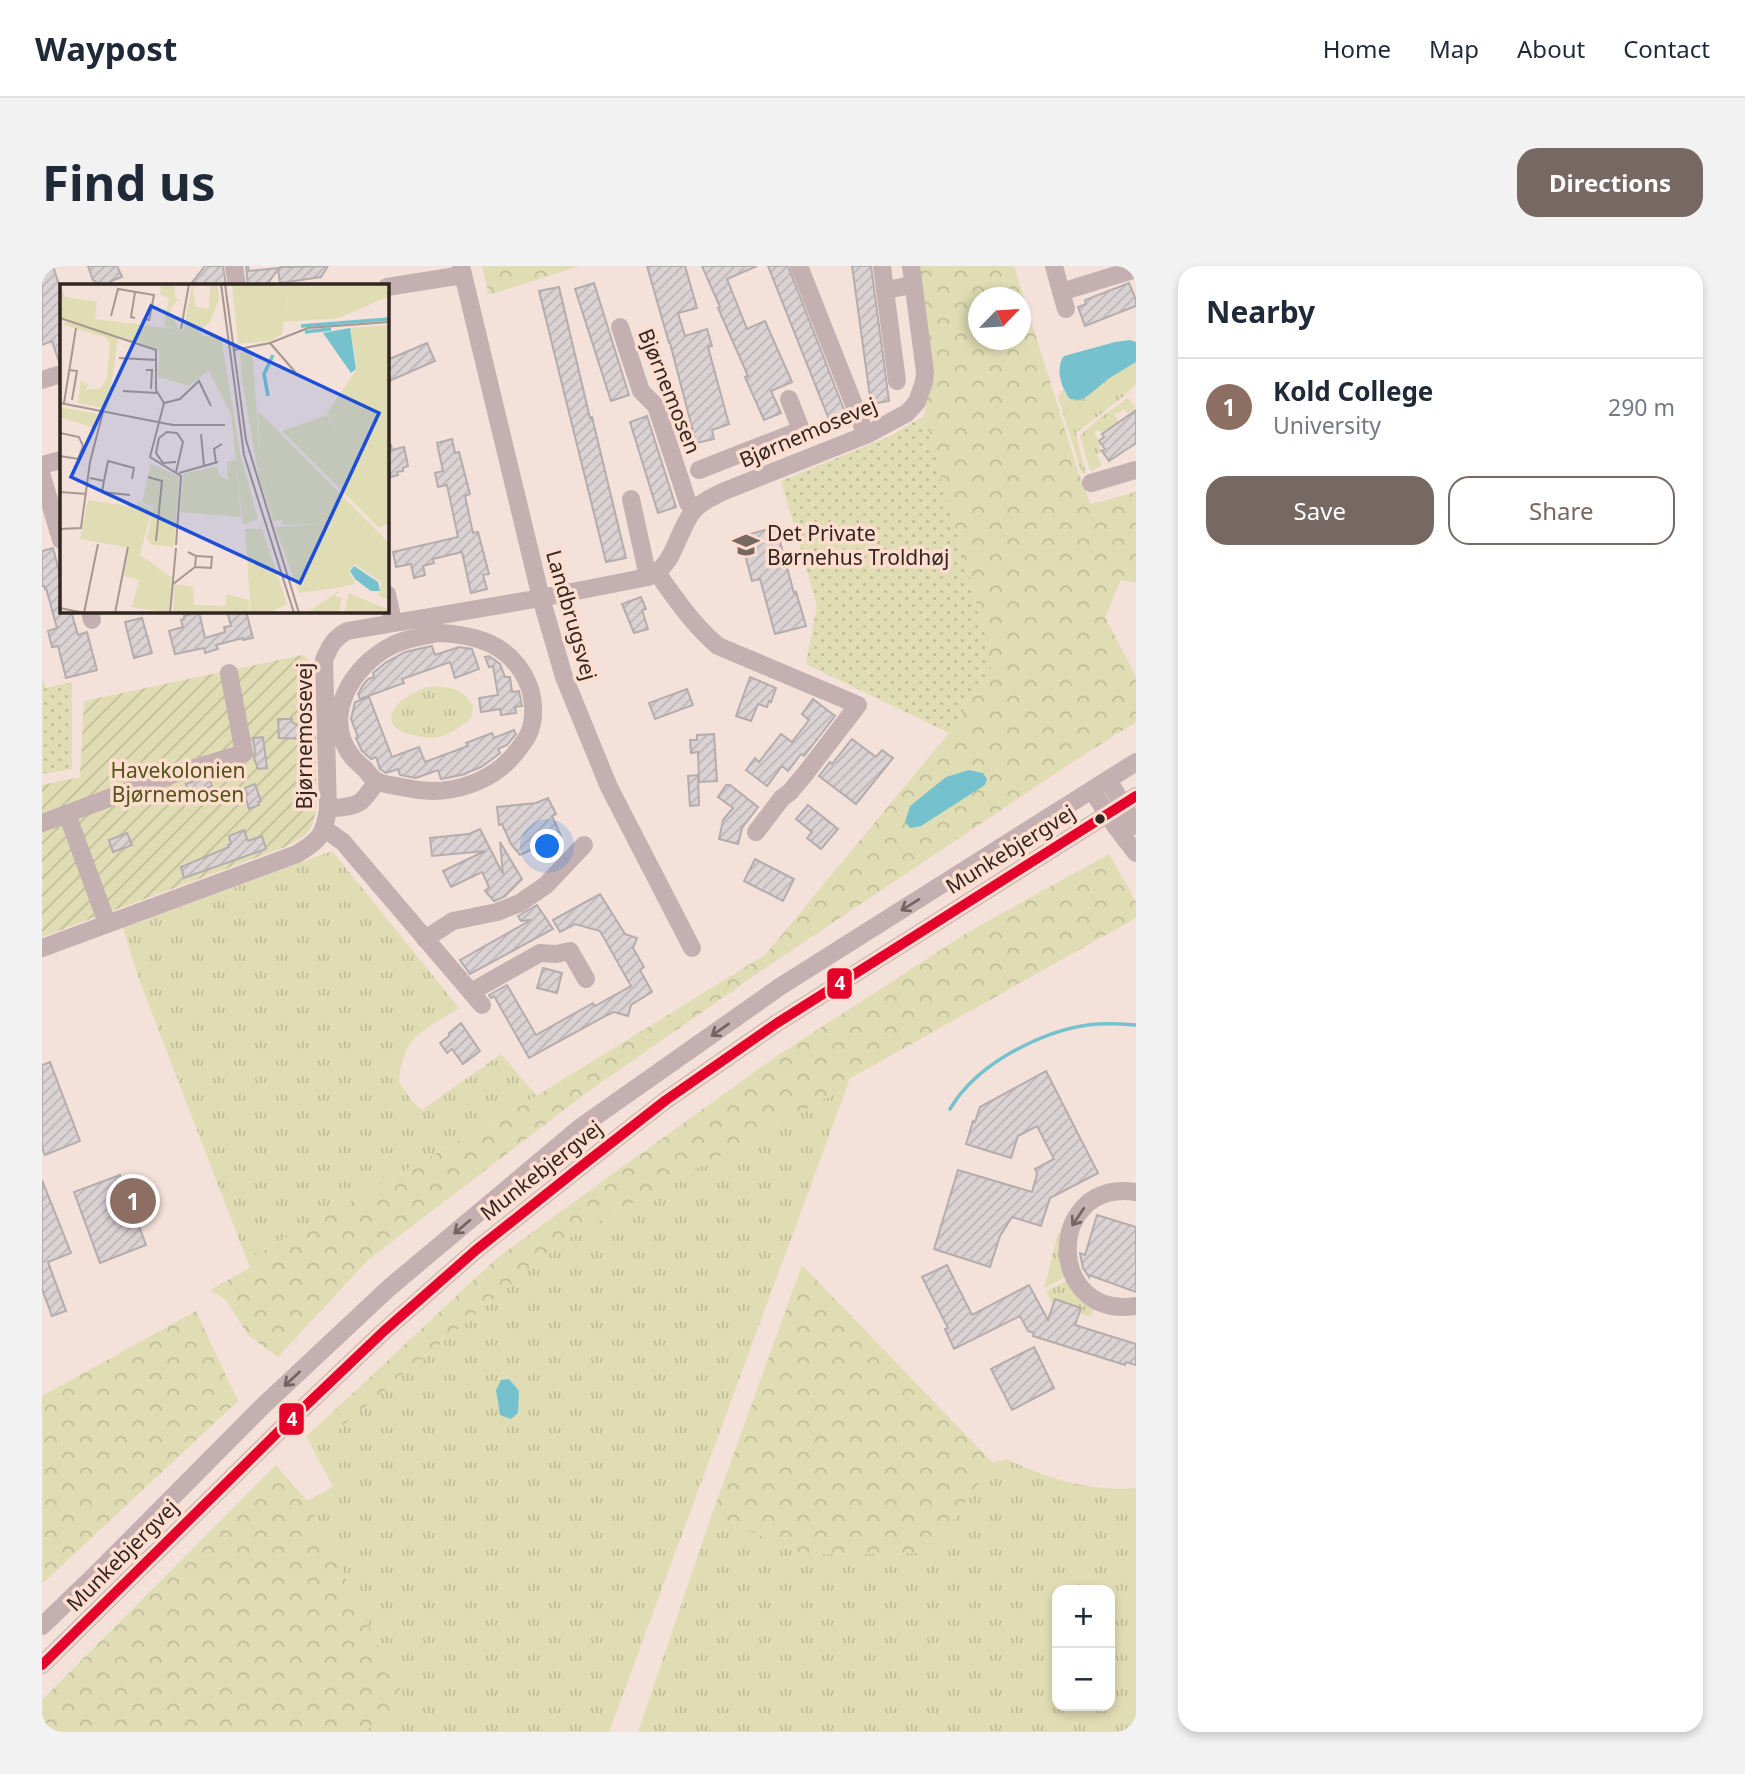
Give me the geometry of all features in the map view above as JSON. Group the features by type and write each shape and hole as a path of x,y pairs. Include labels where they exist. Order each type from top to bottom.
{"street":[{"path":"234,266 237,284"},
{"path":"799,266 866,435"},
{"path":"882,266 897,381"},
{"name":"Bjørnemosevej","path":"694,510 722,492 866,435 907,413 917,402 925,372 911,266"},
{"path":"1054,266 1066,309"},
{"path":"1061,292 1136,269"},
{"name":"Landbrugsvej","path":"388,287 462,270 541,598 564,677 609,787 692,948"},
{"path":"885,290 914,285"},
{"name":"Bjørnemosen","path":"620,327 641,391 656,406 688,503 694,510"},
{"path":"42,380 60,374"},
{"name":"Bjørnemosen","path":"699,470 801,430 789,399"},
{"path":"759,446 768,475"},
{"path":"42,465 60,460"},
{"path":"1091,483 1136,470"},
{"path":"42,476 60,537"},
{"path":"631,499 652,575 704,634 718,646 858,705 756,832"},
{"path":"652,575 668,560 694,510"},
{"name":"Bjørnemosevej","path":"42,948 297,854 314,843 325,829 328,809 324,660 331,642 347,631 541,598 652,575"},
{"path":"388,599 393,622"},
{"path":"439,633 459,634 480,639 498,648 516,663 532,695 533,717 529,734 498,771 471,785 445,790 419,791 377,781 353,758 345,745 340,731 340,716 342,701 351,681 377,653 411,638 439,633"},
{"path":"42,823 168,776 244,753 229,673"},
{"name":"Munkebjergvej","path":"42,1626 265,1404 390,1287 582,1126 781,986 1136,762"},
{"path":"1108,780 1129,800 1136,826"},
{"path":"328,809 355,806 364,800 377,781"},
{"path":"1092,790 1136,853"},
{"name":"Munkebjergvej","path":"42,1665 384,1331 517,1217 666,1100 777,1023 1129,800"},
{"path":"67,814 107,923"},
{"name":"Bjørnemosevej","path":"325,829 343,842 477,999 540,953 570,951 586,979"},
{"path":"425,939 453,921 497,912 520,903 546,885 584,845"},
{"path":"1136,1192 1110,1193 1087,1205 1072,1225 1066,1250 1073,1275 1089,1295 1112,1306 1136,1306"}],"green space":[{"path":"482,266 579,266 489,295"},
{"path":"919,266 1014,266 1021,287 968,287 968,350 1031,350 1031,320 1091,504 1136,492 1136,583 1121,580 1105,617 1136,677 1136,722 758,973 582,1096 368,1260 278,1357 248,1335 226,1300 210,1290 250,1268 247,1260 515,1109 765,955 949,733 993,664 924,416 931,375"},
{"path":"1136,362 1136,384 1076,433 1086,473 1082,474 1058,397 1063,389 1066,394 1089,395 1108,379"},
{"path":"1128,398 1136,407 1128,413 1124,409 1115,415 1119,422 1102,434 1099,430 1094,433 1102,444 1099,447 1102,451 1096,455 1102,466 1090,471 1080,436"},
{"path":"924,416 993,664 949,733 806,664 817,606 781,481 888,437"},
{"name":"Havekolonien Bjørnemosen","path":"303,655 313,663 317,802 309,830 285,847 42,937 42,785 80,777 84,701"},
{"path":"42,678 46,688 72,682 72,769 42,774"},
{"path":"426,687 447,687 464,694 473,706 472,717 457,729 436,738 402,732 391,719 395,707 405,698"},
{"path":"332,851 459,1008 422,1032 407,1049 399,1082 412,1101 422,1110 501,1054 537,1096 247,1260 137,974 123,928"},
{"path":"1109,854 1136,902 1136,918 849,1079 847,1087 563,1241 335,1432 321,1423 498,1257 625,1165 777,1056 970,931"},
{"path":"847,1087 609,1732 363,1732 408,1705 307,1501 333,1487 306,1436 321,1423 335,1432 563,1241"},
{"path":"1058,1233 1062,1235 1067,1276 1044,1288"},
{"path":"802,1265 993,1463 931,1553 802,1554 712,1514"},
{"path":"1068,1280 1095,1305 1091,1317 1079,1313 1080,1308 1055,1299 1053,1305 1046,1291"},
{"path":"196,1311 238,1401 42,1584 42,1396"},
{"path":"1007,1459 1038,1473 1086,1486 1136,1488 1136,1732 638,1732 712,1514 802,1554 931,1553 993,1463"},
{"path":"276,1465 307,1501 408,1705 363,1732 42,1732 42,1700"}],"water":[{"path":"1130,340 1136,342 1136,362 1108,379 1089,395 1080,400 1070,399 1060,378 1060,366 1064,356"},
{"path":"969,770 983,773 987,779 985,785 921,826 910,828 905,822 910,806 946,777"},
{"path":"509,1379 519,1391 518,1413 511,1419 500,1415 496,1390 501,1380"}],"building":[{"path":"42,266 53,266 60,288 60,362 52,341 42,345"},
{"path":"88,266 117,266 122,277 111,281 112,284 97,284"},
{"path":"205,266 223,266 226,284 191,284"},
{"path":"246,266 249,271 279,268 268,283 248,284"},
{"path":"281,266 328,266 321,277 280,283 278,270"},
{"path":"647,266 685,266 697,308 678,313 685,336 707,329 712,346 708,347 729,424 712,430 714,439 696,443"},
{"path":"702,266 757,266 727,279 747,329 765,321 792,382 771,391 781,413 764,420"},
{"path":"768,266 788,266 848,420 832,427"},
{"path":"852,266 871,266 889,401 871,404"},
{"path":"594,283 629,395 611,401 575,289"},
{"path":"1129,283 1136,306 1085,326 1078,307 1086,304 1085,300"},
{"path":"559,287 626,558 606,562 539,291"},
{"path":"427,343 435,361 388,382 388,360"},
{"path":"1136,410 1136,443 1109,461 1099,441 1104,437 1102,434"},
{"path":"647,416 676,507 658,513 630,422"},
{"path":"452,439 455,453 459,452 470,494 465,496 473,533 478,532 489,574 483,575 487,589 471,593 462,552 433,559 434,563 423,566 425,575 414,578 411,564 396,567 393,552 458,537 447,485 438,487 435,473 443,471 437,443"},
{"path":"391,445 392,450 404,447 408,466 397,472 398,475 388,478 388,446"},
{"path":"776,527 806,626 775,634 760,579 752,581 744,551 751,549 747,535"},
{"path":"53,548 60,575 60,612 71,612 78,635 87,632 97,670 66,678 58,646 52,647 48,631 57,628 46,588 42,586 42,551"},
{"path":"641,597 646,609 642,610 648,629 634,633 622,604"},
{"path":"199,612 205,638 225,632 224,627 231,626 227,612 246,612 253,638 216,645 218,649 205,653 204,648 175,654 169,631 183,627 181,620 184,616"},
{"path":"142,618 152,653 134,658 125,622"},
{"path":"432,646 435,655 459,647 472,649 479,669 455,678 450,662 402,679 404,683 360,699 358,694 363,685 374,677 373,673 385,663 405,652"},
{"path":"489,656 500,664 505,677 510,677 512,692 519,691 522,706 515,707 516,713 501,715 500,709 481,712 479,698 498,695 493,666 489,667 485,657"},
{"path":"750,677 776,688 767,707 758,704 751,721 736,716"},
{"path":"687,689 693,705 655,719 649,703"},
{"path":"369,697 392,757 419,747 425,762 468,746 466,743 492,733 494,738 514,730 516,734 507,745 498,749 500,753 466,774 441,779 438,770 416,778 400,775 398,769 386,773 380,769 376,757 371,759 362,751 351,719 355,702"},
{"path":"813,699 835,716 804,756 801,754 788,771 782,766 767,786 746,770 755,758 759,762 781,734 792,742 809,720 802,714"},
{"path":"278,719 292,719 292,722 315,736 315,739 279,738"},
{"path":"714,734 717,781 699,782 698,752 691,753 690,740 697,740 697,735"},
{"path":"263,737 267,768 258,769 254,758 253,738"},
{"path":"852,739 876,757 882,750 893,758 856,804 819,776"},
{"path":"698,775 699,805 690,806 688,776"},
{"path":"209,776 212,786 189,794 186,784"},
{"path":"255,784 261,801 258,802 259,805 249,809 245,788"},
{"path":"726,785 730,785 758,807 742,828 738,844 719,839 723,820 733,808 718,797"},
{"path":"548,798 556,814 552,816 561,836 520,855 511,844 502,824 499,825 497,807 536,803"},
{"path":"808,805 838,829 821,849 807,838 812,832 796,819"},
{"path":"480,829 503,874 500,842 522,879 504,897 494,901 485,891 489,887 482,872 451,887 443,871 485,851 432,856 430,838 469,834"},
{"path":"244,830 248,841 262,836 266,849 184,878 181,867 229,847 229,836"},
{"path":"127,833 132,845 113,852 109,840"},
{"path":"755,859 794,879 783,901 744,881"},
{"path":"600,894 625,934 637,938 633,948 644,967 640,970 652,992 631,1005 628,1016 614,1012 529,1058 494,996 491,998 489,995 507,985 536,1035 593,1003 595,1006 631,986 600,931 575,924 560,932 553,920"},
{"path":"537,905 553,929 470,974 460,960 531,920 521,921 518,916"},
{"path":"543,968 562,973 557,993 537,988"},
{"path":"461,1023 480,1051 463,1064 452,1049 447,1053 440,1043"},
{"path":"50,1062 80,1141 45,1155 42,1148 42,1065"},
{"path":"1046,1071 1098,1173 1050,1198 1041,1226 1012,1217 1000,1236 990,1267 934,1249 958,1170 1032,1192 1037,1174 1035,1169 1054,1159 1037,1126 1018,1136 1011,1158 966,1144 980,1107"},
{"path":"120,1175 146,1245 100,1263 74,1192"},
{"path":"42,1180 71,1253 48,1262 66,1311 52,1316 42,1289"},
{"path":"1097,1215 1136,1227 1136,1292 1089,1277 1083,1268 1080,1253 1085,1255"},
{"path":"947,1265 972,1315 1029,1285 1048,1320 1055,1299 1081,1308 1075,1325 1136,1344 1136,1365 1126,1362 1125,1365 1033,1336 1034,1333 1028,1331 1020,1316 954,1349 945,1329 948,1328 922,1277"},
{"path":"1034,1347 1054,1388 1012,1410 991,1369"}],"waterway":[{"path":"950,1109 961,1093 990,1066 1043,1037 1080,1026 1136,1025"}],"transit line":[{"name":"4","path":"42,1665 384,1331 476,1250 579,1168 666,1100 777,1023 1136,796"}],"place":[{"name":"Det Private Børnehus Troldhøj","path":"746,545"},
{"name":"Kold College","path":"133,1201"}]}
